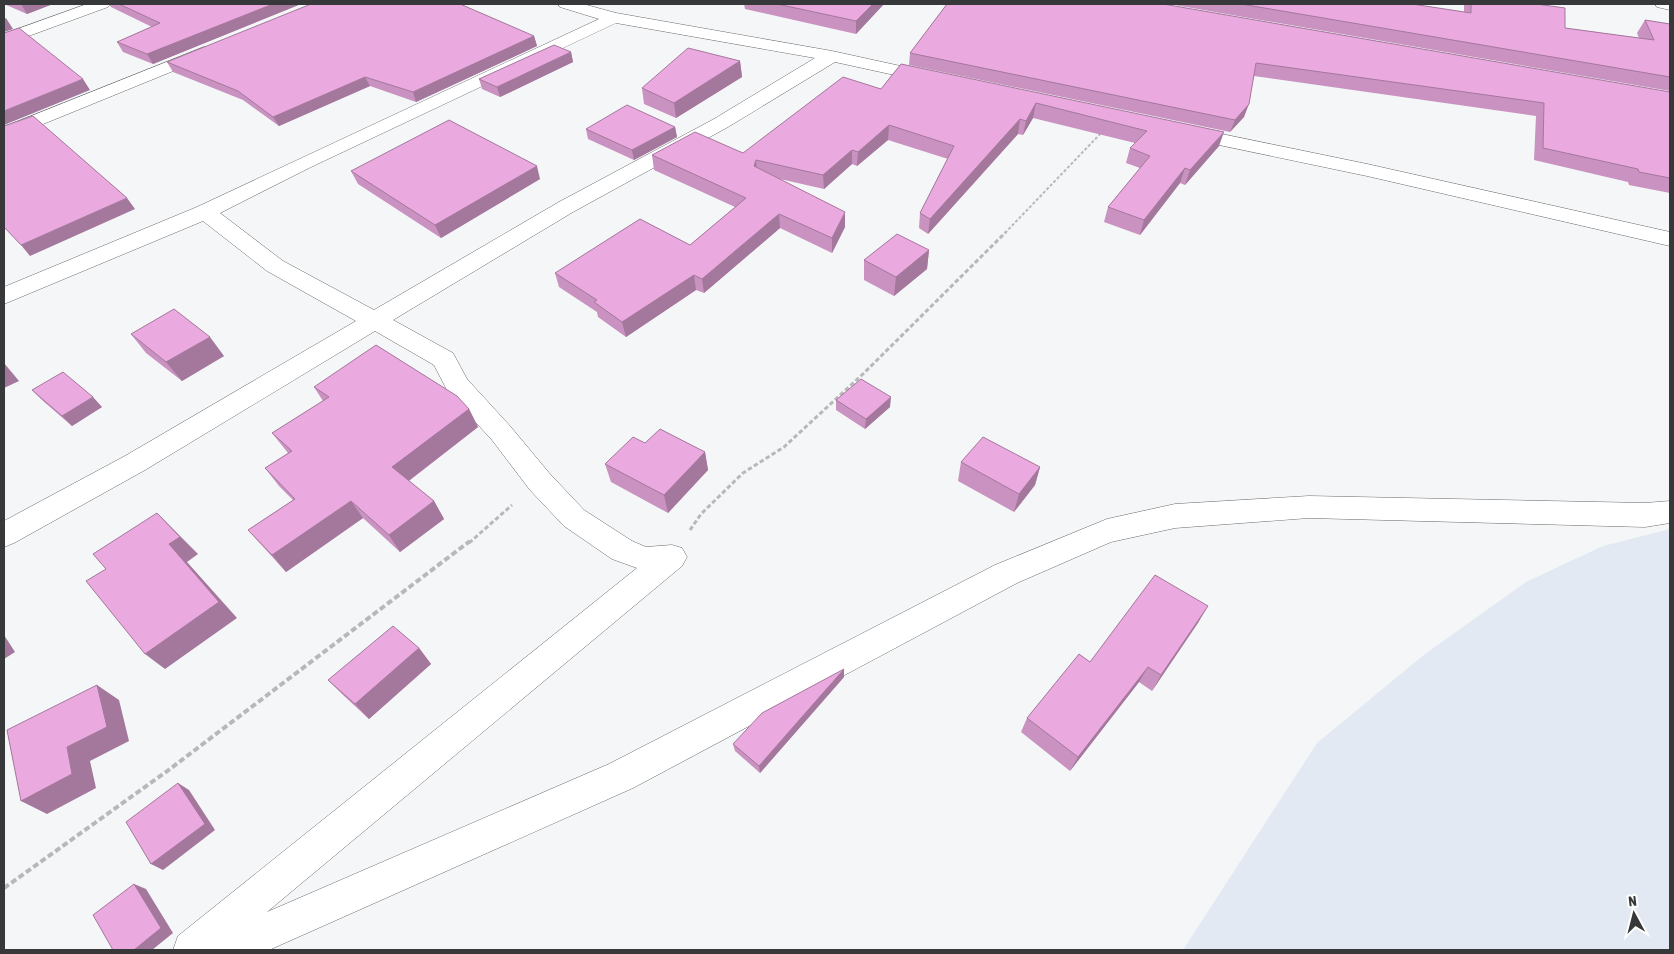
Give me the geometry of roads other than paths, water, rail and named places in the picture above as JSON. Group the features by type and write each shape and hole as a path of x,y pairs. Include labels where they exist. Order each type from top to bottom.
{"street":[{"path":"4,40 102,4"},
{"path":"566,4 614,18 832,56 946,81"},
{"path":"1662,4 1670,5"},
{"path":"4,296 205,212 614,18"},
{"path":"4,134 218,46"},
{"path":"4,534 135,463 566,207 721,123 832,56"},
{"path":"1164,128 1367,170 1664,238"},
{"path":"192,950 672,557 645,559 622,550 574,518 540,482 501,433 457,385 444,359 275,266 205,212"},
{"path":"225,950 621,776 1006,574 1107,531 1175,516 1309,508 1645,515 1670,512"}]}
